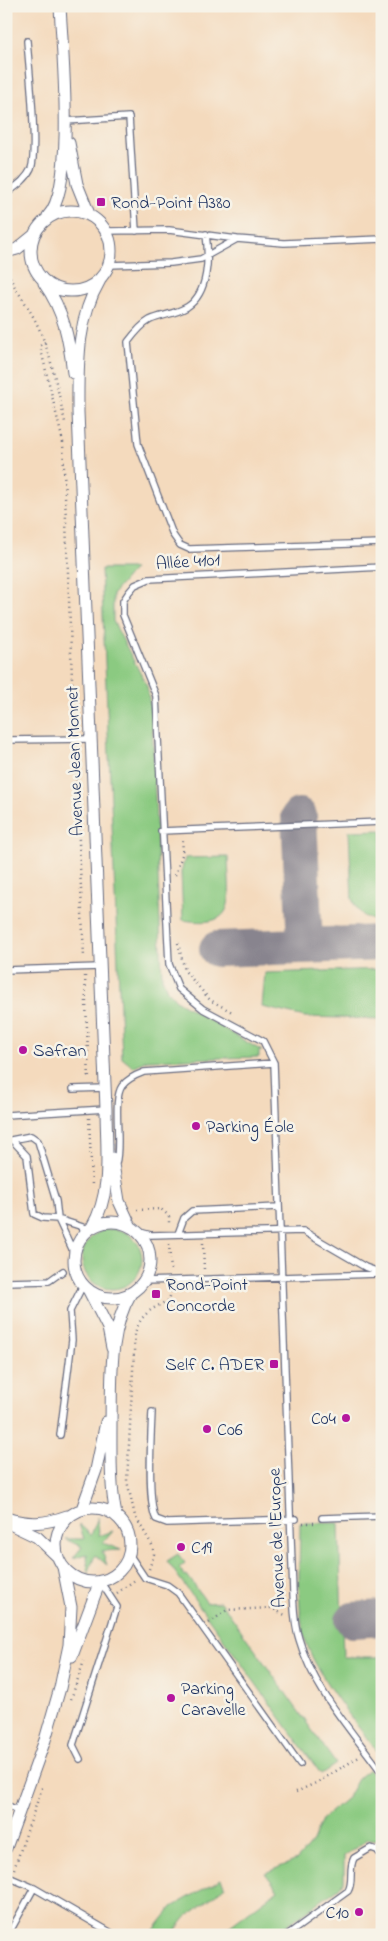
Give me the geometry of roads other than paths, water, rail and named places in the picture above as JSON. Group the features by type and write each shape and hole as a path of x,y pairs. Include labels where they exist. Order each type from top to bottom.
{"street":[{"path":"48,217 58,212 72,210 89,214 100,222 107,231 111,245 109,265 100,280 88,288 76,291 61,290 43,281 33,267 30,253 33,236 38,227 54,210 58,198 64,152 66,121 60,6"},
{"path":"66,121 77,184 89,214"},
{"path":"8,252 17,249 33,236"},
{"path":"8,252 33,267"},
{"name":"Avenue Jean Monnet","path":"91,1228 102,1209 106,1194 106,1109 78,412 82,324 88,302 100,280"},
{"name":"Avenue Jean Monnet","path":"43,281 56,298 68,333 78,412"},
{"name":"Avenue Jean Monnet","path":"106,1109 114,1170 122,1209 134,1229"},
{"path":"85,1287 104,1297 122,1297 131,1293 144,1281 149,1271 148,1249 134,1229 108,1222 91,1228 82,1236 74,1253 75,1270 108,1328 112,1352 112,1490 116,1515"},
{"path":"112,1352 119,1321 131,1293"},
{"path":"82,1509 96,1470 111,1394"},
{"path":"94,1507 106,1509 116,1515 128,1532 129,1554 118,1572 111,1578 100,1581 79,1579 37,1537 6,1520 31,1524 51,1522 82,1509 94,1507"},
{"path":"60,1688 69,1645 71,1607 60,1562 57,1534 69,1516"},
{"path":"6,1848 60,1688 100,1581"}],"lane":[{"path":"6,194 26,177 32,167 33,145 27,41"},
{"path":"66,121 129,117 136,231"},
{"path":"107,231 169,230 237,239 284,242 382,239"},
{"path":"206,234 209,256 200,288 188,306 151,320 136,332 128,342 138,444 173,535 180,545 189,549 382,543"},
{"path":"109,265 170,263 209,256 219,247 237,239"},
{"name":"Allée 4101","path":"274,1063 263,1042 203,1009 179,989 168,964 156,696 123,615 123,601 135,585 149,578 382,567"},
{"path":"6,740 91,738"},
{"path":"161,831 382,822"},
{"path":"6,970 100,967"},
{"path":"114,1170 118,1158 118,1099 121,1088 130,1079 144,1072 274,1063"},
{"name":"Avenue de l'Europe","path":"274,1063 280,1277 296,1520 295,1621 302,1650 314,1675 382,1773"},
{"path":"73,1089 105,1088"},
{"path":"6,1115 106,1109"},
{"path":"9,1141 31,1136 38,1141 56,1201 58,1219 74,1253"},
{"path":"9,1141 27,1156 31,1202 34,1214 43,1218 58,1219 91,1228"},
{"path":"178,1234 184,1218 192,1211 278,1207"},
{"path":"134,1229 151,1235 303,1231 365,1266 382,1273"},
{"path":"6,1282 49,1281 63,1271"},
{"path":"144,1281 382,1273"},
{"path":"60,1435 72,1340 70,1311 85,1287"},
{"path":"152,1412 150,1453 153,1507 156,1519 167,1523 296,1520"},
{"path":"320,1520 382,1516"},
{"path":"129,1554 142,1576 174,1588 300,1764"},
{"path":"80,1759 73,1745 117,1607 100,1581"},
{"path":"6,1805 20,1811"},
{"path":"287,1935 348,1891 351,1885 351,1866 354,1858 369,1849 377,1850 382,1856"},
{"path":"6,1876 34,1888 116,1935"},
{"path":"8,1935 34,1888"}],"place":[{"name":"Rond-Point A380","path":"101,202"},
{"name":"Safran","path":"23,1050"},
{"name":"Parking Éole","path":"196,1126"},
{"name":"Rond-Point Concorde","path":"156,1294"},
{"name":"Self C. ADER","path":"274,1364"},
{"name":"C04","path":"346,1418"},
{"name":"C06","path":"207,1429"},
{"name":"C19","path":"181,1547"},
{"name":"Parking Caravelle","path":"171,1698"},
{"name":"C10","path":"359,1912"}]}
